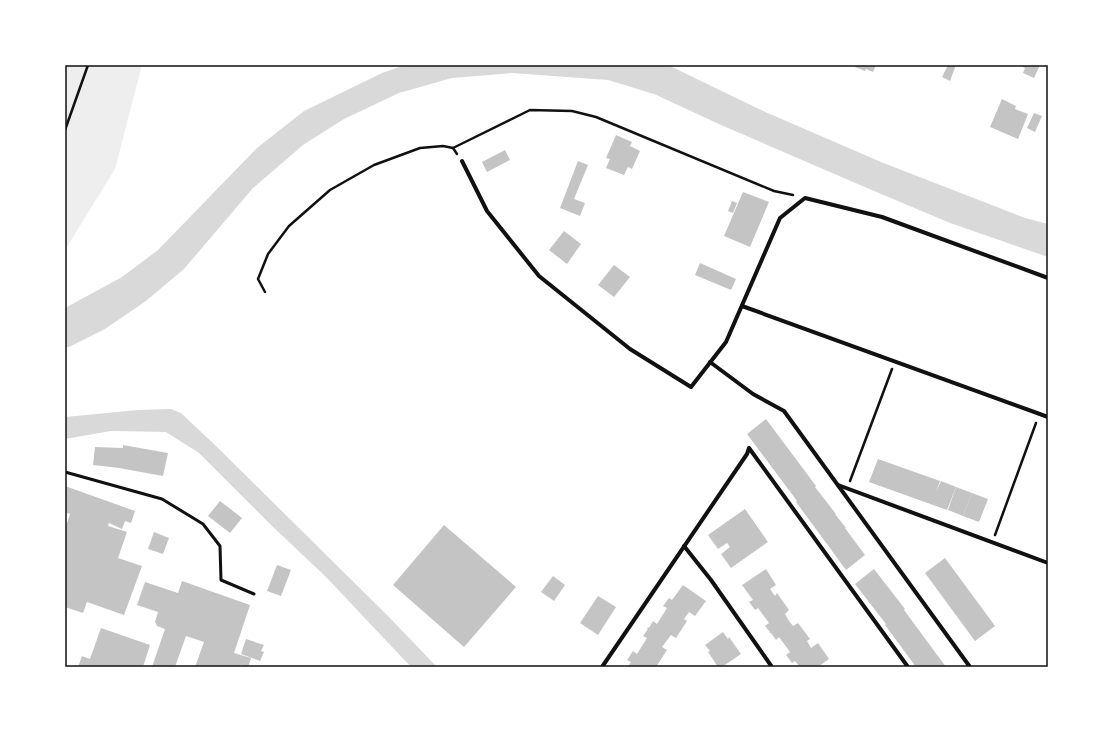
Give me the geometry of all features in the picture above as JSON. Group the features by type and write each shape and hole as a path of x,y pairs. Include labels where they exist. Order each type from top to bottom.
{"street":[{"path":"462,161 487,211 539,276 630,349 691,387 726,342 780,218 806,198 882,217 1048,278"},
{"path":"742,306 1048,417"},
{"path":"710,362 753,394 784,411 970,667"},
{"path":"602,667 747,454 749,448 908,667"},
{"path":"837,485 1048,563"},
{"path":"684,546 711,580 772,667"}],"lane":[{"path":"65,472 162,499 203,524 220,546 221,580 254,594"}],"path":[{"path":"65,130 88,65"},
{"path":"265,292 258,279 268,254 289,226 330,190 374,165 420,148 442,146 453,148 530,110 572,111 596,117 774,191 806,198"},
{"path":"453,148 462,161"},
{"path":"847,488 895,362"},
{"path":"992,543 1040,414"}],"shaded area":[{"path":"65,65 142,65 115,169 65,250"},
{"path":"405,65 668,65 761,110 881,162 1025,218 1048,224 1048,257 950,223 721,125 654,94 608,80 512,73 452,78 399,93 344,119 303,145 253,188 184,269 146,301 105,329 69,347 65,347 65,308 122,277 158,250 257,148 304,111 382,73"},
{"path":"171,409 181,413 216,446 387,615 437,667 411,667 327,578 199,453 166,432 111,431 65,439 65,417 138,410"}],"building":[{"path":"856,65 876,65 873,72 855,67"},
{"path":"948,65 956,65 950,81 942,77"},
{"path":"1019,65 1040,65 1034,78 1023,73 1025,68"},
{"path":"1002,99 1016,106 1015,109 1028,114 1018,139 990,127"},
{"path":"1034,113 1042,116 1035,132 1027,128"},
{"path":"616,135 632,142 630,146 640,151 632,169 628,167 624,175 606,168 610,159 606,158"},
{"path":"505,150 510,160 487,172 482,162"},
{"path":"578,161 588,165 574,199 585,203 580,216 560,208"},
{"path":"743,192 769,202 750,247 724,236"},
{"path":"732,201 737,203 733,213 728,211"},
{"path":"564,231 581,244 567,264 549,250"},
{"path":"700,263 736,279 731,290 695,275"},
{"path":"614,265 630,277 614,297 598,285"},
{"path":"766,419 865,555 846,570 747,434"},
{"path":"123,445 168,453 163,476 93,465 95,447 123,448"},
{"path":"878,459 940,481 936,492 941,481 956,487 947,510 869,482"},
{"path":"65,486 135,511 131,523 125,521 122,529 109,523 108,526 127,532 118,558 142,566 124,615 87,602 83,613 65,607 65,529 70,514 65,512"},
{"path":"956,487 972,493 963,516 948,510"},
{"path":"972,493 988,499 979,522 963,516"},
{"path":"220,501 242,518 230,533 208,516"},
{"path":"745,509 768,542 731,568 721,554 730,547 727,543 718,549 708,535"},
{"path":"444,525 516,587 464,647 393,585"},
{"path":"154,532 169,538 163,554 148,549"},
{"path":"945,558 995,626 975,641 925,573"},
{"path":"277,565 291,570 281,596 267,591"},
{"path":"766,569 776,585 770,589 775,596 777,593 789,610 785,614 789,621 793,626 798,623 810,639 807,641 811,648 818,643 829,659 818,667 800,667 795,661 792,663 786,655 790,652 779,637 776,640 771,633 769,633 770,632 765,626 769,623 758,608 755,610 749,602 753,600 742,585"},
{"path":"874,569 905,609 904,610 946,667 916,667 885,625 886,624 855,584"},
{"path":"553,576 565,585 554,601 541,592"},
{"path":"182,581 250,605 234,653 251,658 248,667 240,665 239,667 195,667 204,642 186,636 175,667 152,667 165,629 157,626 155,622 158,612 137,605 145,582 178,593"},
{"path":"683,585 706,601 695,616 689,612 684,619 687,621 676,638 671,635 662,647 667,650 656,667 628,667 631,662 627,660 633,651 637,654 647,638 643,636 648,627 649,628 653,621 657,624 667,608 663,606 669,598 672,600"},
{"path":"598,596 616,607 598,635 580,623"},
{"path":"101,628 150,645 143,667 78,667 82,656 90,659"},
{"path":"723,632 728,639 729,637 741,654 722,667 718,667 708,652 710,651 705,645"},
{"path":"246,639 264,645 261,651 264,652 260,661 241,654"}]}
